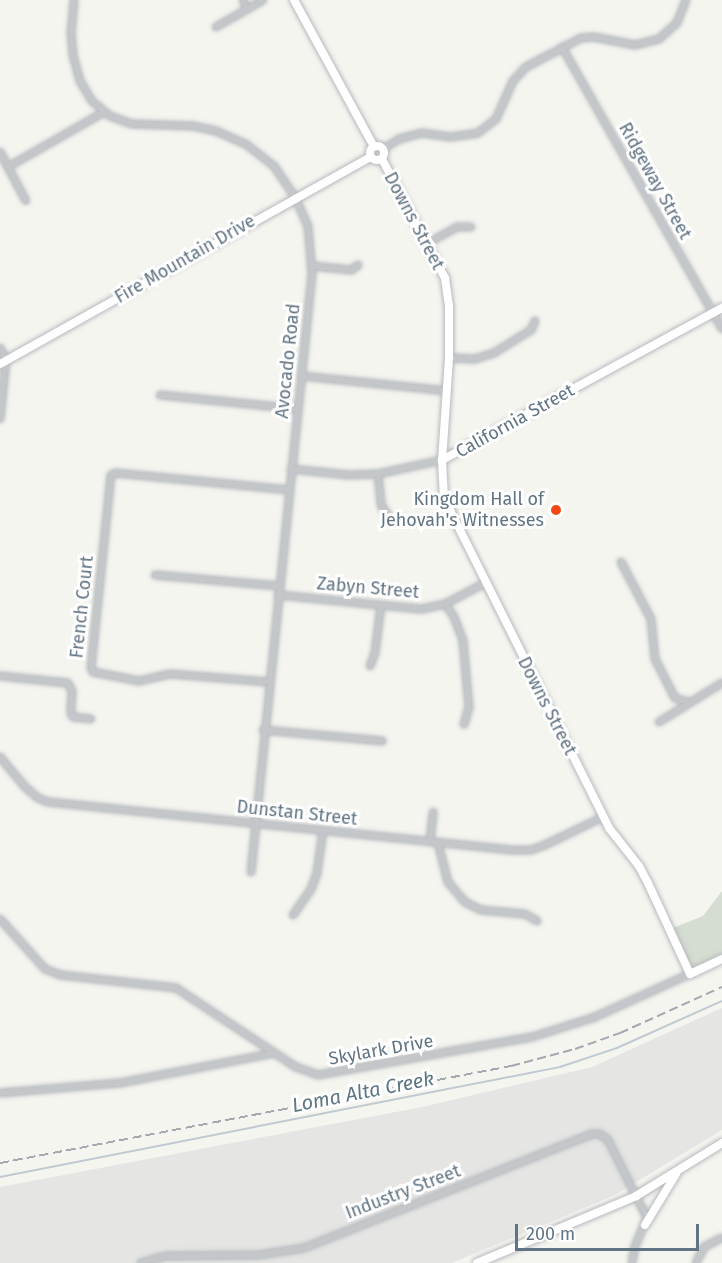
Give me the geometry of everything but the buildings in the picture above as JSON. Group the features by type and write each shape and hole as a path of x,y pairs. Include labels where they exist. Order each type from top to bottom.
{"main road":[{"name":"Downs Street","path":"294,0 300,15 380,152 445,278 449,305 449,358 442,460 444,495 485,583 603,817 648,883 690,974"},
{"name":"Fire Mountain Drive","path":"3,361 371,157 371,150 380,152"},
{"name":"California Street","path":"442,460 722,308"},
{"path":"690,974 722,959"},
{"path":"477,1263 636,1196 722,1143"},
{"path":"645,1225 678,1172"}],"street":[{"name":"Avocado Road","path":"74,0 71,32 73,55 80,81 92,101 104,112 132,124 193,126 216,131 255,151 274,166 296,197 308,226 311,266 254,823 251,872"},
{"path":"243,0 247,9"},
{"path":"216,27 263,0"},
{"path":"380,152 407,136 422,133 464,137 486,128 496,119 513,81 526,67 581,38 594,37 635,45 648,44 659,39 677,23 686,0"},
{"name":"Ridgeway Street","path":"562,47 722,329"},
{"path":"8,167 104,112"},
{"path":"0,152 26,201"},
{"path":"428,243 457,227 471,227"},
{"path":"311,266 352,270 358,265"},
{"path":"449,358 475,358 494,353 531,330 536,321"},
{"path":"0,348 3,361 0,419"},
{"path":"301,376 448,391"},
{"path":"160,394 298,409"},
{"name":"California Street","path":"291,469 349,475 378,474 442,460"},
{"name":"French Court","path":"269,682 170,674 139,681 93,672 91,668 111,475 116,473 289,490"},
{"path":"378,474 381,505 387,515"},
{"path":"621,562 651,619 655,659 675,698 688,702"},
{"path":"155,575 279,586"},
{"name":"Zabyn Street","path":"278,595 422,609 445,603 485,583"},
{"path":"445,603 454,617 463,641 469,707 464,724"},
{"path":"370,666 375,653 381,605"},
{"path":"0,676 68,683 72,691 71,713 73,717 92,719"},
{"path":"659,722 722,683"},
{"path":"264,730 382,741"},
{"name":"Dunstan Street","path":"0,756 24,786 38,798 48,802 438,843 531,850 603,817"},
{"path":"430,842 433,812"},
{"path":"292,915 311,889 317,873 323,830"},
{"path":"438,843 448,882 465,902 481,910 525,914 537,921"},
{"name":"Skylark Drive","path":"0,919 45,969 61,975 176,988 306,1073 326,1076 520,1039 596,1017 690,974"},
{"path":"0,1093 120,1083 275,1053"},
{"name":"Industry Street","path":"141,1263 166,1256 259,1255 304,1248 592,1134 600,1134 608,1140 647,1218 645,1225"},
{"path":"632,1263 635,1246 645,1225"},
{"path":"696,1263 704,1247 722,1238"}],"shaded area":[{"path":"722,891 722,959 690,974 670,929 703,916"},
{"path":"722,1008 722,1130 615,1195 452,1263 0,1263 0,1187 422,1107 592,1067"}],"waterway":[{"name":"Loma Alta Creek","path":"0,1177 560,1067 617,1048 722,1001"}],"railway":[{"path":"0,1163 511,1066 575,1049 620,1033 722,987"}],"place":[{"name":"Kingdom Hall of Jehovah's Witnesses","path":"556,510"}]}
